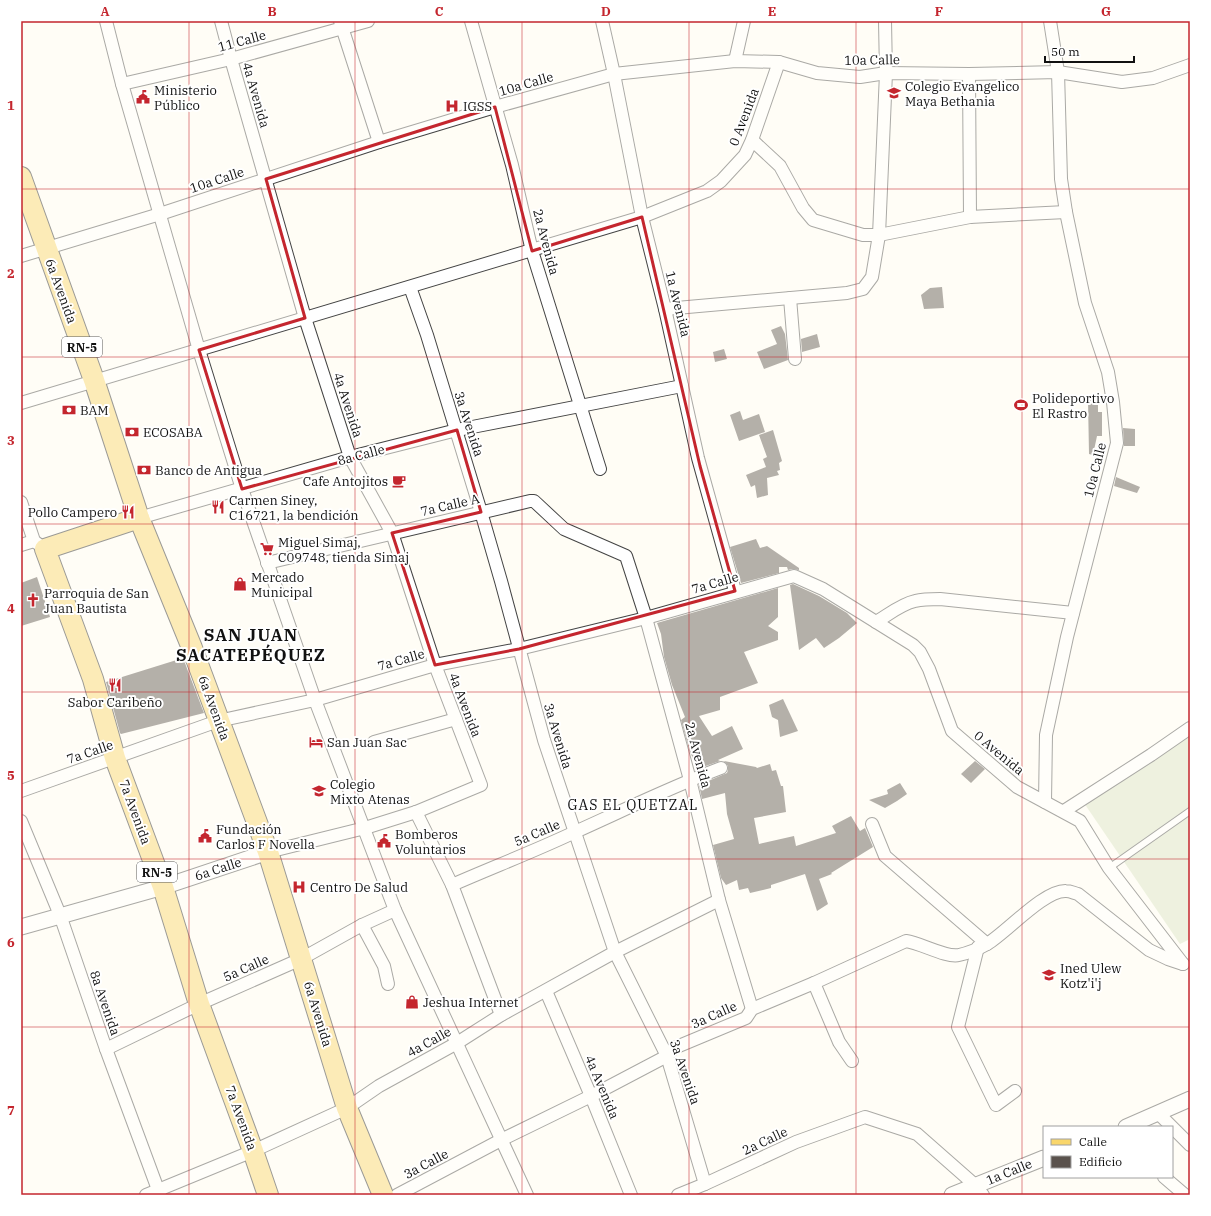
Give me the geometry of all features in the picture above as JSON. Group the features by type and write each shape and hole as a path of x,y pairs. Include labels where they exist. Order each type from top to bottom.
{"main road":[{"name":"6a Avenida","path":"21,177 94,380 140,518 192,648 268,852 347,1108 383,1195"},
{"name":"8a Calle","path":"40,545 140,518"},
{"name":"7a Avenida","path":"40,545 92,679 115,758 162,887 200,1004 268,1195"}],"street":[{"path":"106,21 122,84 199,350 242,489 315,700 395,910 527,1195"},
{"name":"4a Avenida","path":"221,21 305,318 350,457 392,533 435,665 481,785"},
{"name":"11 Calle","path":"122,84 231,59 341,25 368,21"},
{"name":"2a Avenida","path":"471,21 512,165 532,251 600,469"},
{"name":"1a Avenida","path":"602,21 642,217 665,309 698,458 735,591"},
{"path":"735,61 744,21"},
{"path":"665,309 847,293 863,289 872,277 879,235 886,73 885,21"},
{"name":"10a Calle","path":"1045,802 1046,735 1073,613 1117,443 1108,372 1085,303 1066,212 1061,179 1058,72 1050,21"},
{"path":"341,25 378,142"},
{"name":"10a Calle","path":"21,256 160,214 378,142 495,107 614,74 735,61 779,62 817,73 860,77 886,73 969,74 1058,72"},
{"name":"0 Avenida","path":"21,403 94,380 532,251 642,217 707,191 720,181 745,155 752,140 779,62"},
{"path":"1058,72 1122,82 1153,78 1190,65"},
{"path":"969,74 970,217"},
{"path":"752,140 780,166 804,208 813,220 862,235 879,235 970,217 1066,212"},
{"name":"3a Avenida","path":"410,287 428,335 445,395 457,430 544,740 615,952 667,1056 705,1184"},
{"path":"790,298 795,360"},
{"name":"8a Calle","path":"140,518 350,457 457,430 682,386"},
{"name":"7a Calle A","path":"267,563 530,501 534,501 564,529 626,556"},
{"name":"7a Avenida","path":"21,502 40,545"},
{"path":"21,544 40,545"},
{"name":"2a Avenida","path":"626,556 646,618 690,780 719,900 752,1009"},
{"name":"0 Avenida","path":"794,576 822,589 913,645 920,652 929,669 952,732 1016,787 1080,820 1109,868 1186,966"},
{"name":"7a Calle","path":"21,791 218,721 315,700 435,665 519,650 646,618 735,591 794,576"},
{"path":"876,622 904,604 934,599 1073,613"},
{"path":"374,742 456,719"},
{"path":"1064,811 1190,728"},
{"name":"5a Calle","path":"452,885 575,832 633,804 721,768"},
{"name":"6a Calle","path":"21,927 162,887 268,852 365,828 416,812 481,785"},
{"path":"416,812 452,885 501,1015"},
{"name":"8a Avenida","path":"21,821 60,916 106,1049 159,1192"},
{"path":"872,824 885,856 983,945 958,1027 996,1104 1014,1091"},
{"name":"3a Calle","path":"397,1195 501,1140 591,1096 667,1056 674,1048 746,1018 752,1009 814,983 906,941 950,956 959,955 983,945 1039,903 1055,894 1066,891 1078,894 1149,950 1186,966"},
{"name":"4a Calle","path":"146,1195 159,1192 347,1108 379,1086 457,1043 501,1015 615,952 719,900"},
{"name":"5a Calle","path":"106,1049 200,1004 301,959 362,925 395,910"},
{"path":"362,925 384,966 388,984"},
{"path":"814,983 839,1042 852,1061"},
{"name":"4a Avenida","path":"546,991 631,1195"},
{"path":"1129,1126 1159,1114 1190,1099"},
{"path":"1159,1114 1171,1126"},
{"name":"2a Calle","path":"678,1195 796,1142 865,1117 917,1134 979,1190"},
{"path":"1173,1128 1190,1145"},
{"name":"1a Calle","path":"952,1195 979,1190 1043,1158"},
{"path":"1165,1178 1185,1195"}],"lane":[{"path":"1109,868 1190,811"}],"highlighted area":[{"path":"495,107 532,251 642,217 700,466 735,591 519,649 435,665 392,533 481,512 457,430 242,489 199,350 305,318 266,179"}],"green space":[{"path":"1190,733 1190,939 1180,944 1084,803"}],"building":[{"path":"942,287 944,308 924,309 921,295 930,288"},
{"path":"781,326 785,334 788,360 764,369 757,352 777,344 771,330"},
{"path":"817,334 820,347 802,352 801,339"},
{"path":"724,349 727,359 715,362 713,352"},
{"path":"1088,400 1098,401 1098,412 1102,412 1102,436 1097,436 1093,455 1089,454"},
{"path":"740,411 743,420 759,414 765,432 739,441 730,415"},
{"path":"1123,428 1135,429 1135,446 1124,446"},
{"path":"773,430 782,461 779,463 780,470 777,471 779,475 767,478 768,495 757,498 755,485 751,487 746,475 766,467 763,459 767,457 759,435"},
{"path":"1116,477 1140,487 1137,493 1114,486"},
{"path":"756,539 760,548 767,546 799,568 799,570 788,570 787,567 779,567 779,573 741,583 730,547"},
{"name":"Parroquia de San Juan Bautista","path":"37,577 50,617 21,626 21,583"},
{"path":"793,584 819,596 847,613 857,623 824,648 816,638 799,650 790,585"},
{"path":"778,588 778,617 768,626 778,632 778,640 744,652 758,683 720,697 720,710 699,716 712,736 732,726 743,749 718,760 720,761 697,769 689,749 681,720 685,717 672,685 664,657 661,634 657,623"},
{"path":"183,658 204,713 121,734 106,682"},
{"path":"783,699 798,731 780,737 778,720 772,717 769,705"},
{"path":"724,761 757,768 770,764 772,771 776,770 781,786 783,786 786,812 754,818 759,844 794,836 796,846 836,833 832,826 851,816 860,831 865,828 873,847 831,873 832,874 819,879 828,904 817,911 805,874 771,885 771,888 750,893 748,888 739,890 737,880 726,885 721,878 713,845 734,839 727,814 725,793 702,799 699,785 727,773 728,766"},
{"path":"975,761 985,769 971,783 961,774"},
{"path":"900,783 907,794 885,808 869,800 888,794 887,790"}],"place":[{"name":"Colegio Evangelico Maya Bethania","path":"894,93"},
{"name":"Ministerio Público","path":"143,97"},
{"name":"IGSS","path":"452,106"},
{"name":"Polideportivo El Rastro","path":"1021,405"},
{"name":"BAM","path":"69,410"},
{"name":"ECOSABA","path":"132,432"},
{"name":"Banco de Antigua","path":"144,470"},
{"name":"Cafe Antojitos","path":"399,481"},
{"name":"Carmen Siney, C16721, la bendición","path":"218,507"},
{"name":"Pollo Campero","path":"128,512"},
{"name":"Miguel Simaj, C09748, tienda Simaj","path":"267,549"},
{"name":"Mercado Municipal","path":"240,584"},
{"name":"Parroquia de San Juan Bautista","path":"33,600"},
{"name":"Sabor Caribeño","path":"115,685"},
{"name":"San Juan Sac","path":"316,742"},
{"name":"Colegio Mixto Atenas","path":"319,791"},
{"name":"Fundación Carlos F Novella","path":"205,836"},
{"name":"Bomberos Voluntarios","path":"384,841"},
{"name":"Centro De Salud","path":"299,887"},
{"name":"Ined Ulew Kotz'i'j","path":"1049,975"},
{"name":"Jeshua Internet","path":"412,1002"}],"district":[{"name":"SAN JUAN SACATEPÉQUEZ","path":"251,645"},
{"name":"GAS EL QUETZAL","path":"633,805"}]}
